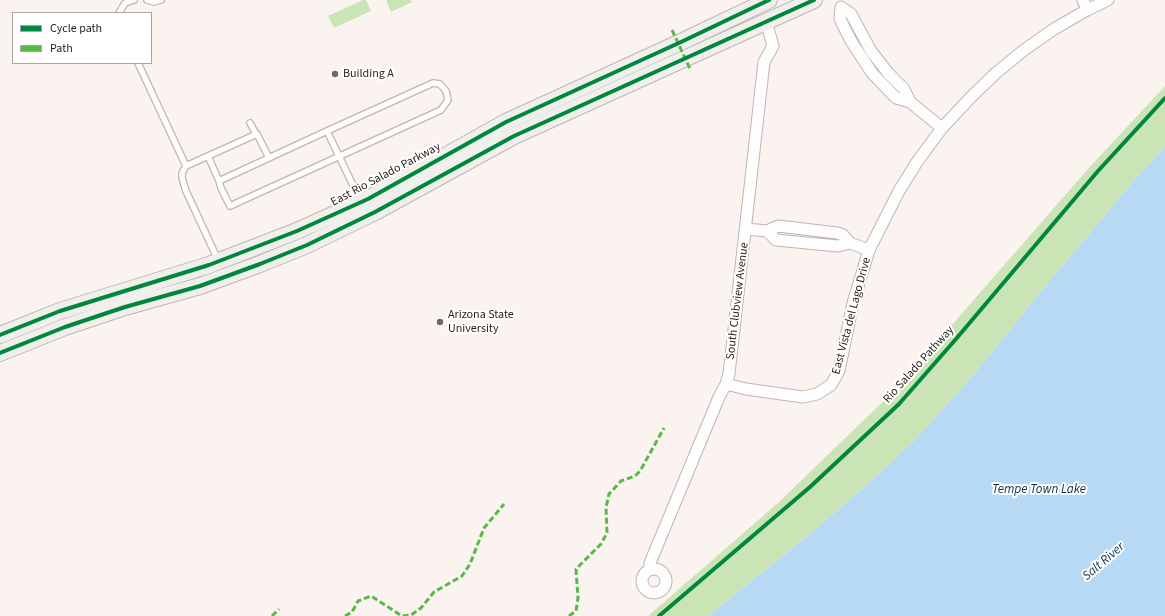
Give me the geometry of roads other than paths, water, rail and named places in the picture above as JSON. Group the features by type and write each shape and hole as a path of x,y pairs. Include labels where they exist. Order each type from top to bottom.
{"main road":[{"name":"East Rio Salado Parkway","path":"0,335 60,311 218,262 298,231 361,202 506,122 769,0"},
{"path":"0,353 65,327 125,307 200,286 307,245 382,209 514,136 814,0"}],"street":[{"name":"East Vista del Lago Drive","path":"726,384 746,389 803,397 817,394 831,385 839,371 853,303 869,250 902,185 917,162 942,128 972,95 996,73 1024,50 1085,5 1108,0"},
{"path":"840,3 851,14 871,51 888,73 904,89 910,102 942,128"},
{"name":"South Clubview Avenue","path":"650,569 650,563 729,374 764,62 772,46 766,22"},
{"path":"746,229 767,232 776,240 838,246 850,243 869,250"}],"lane":[{"path":"120,12 124,4 134,0"},
{"path":"147,0 154,2 161,0"},
{"path":"138,64 186,166"},
{"path":"208,156 221,188 230,206 441,110 448,100 446,91 440,84 433,83 219,181"},
{"path":"250,123 269,158"},
{"path":"327,131 361,202"},
{"path":"218,262 186,191 182,173 186,166 256,134"}],"water":[{"name":"Tempe Town Lake","path":"1165,147 1165,616 708,616 805,538 869,483 915,440 975,373 1131,184"}],"place":[{"name":"Building A","path":"335,74"},
{"name":"Arizona State University","path":"440,322"}],"water label":[{"name":"Salt River","path":"1104,562"}]}
